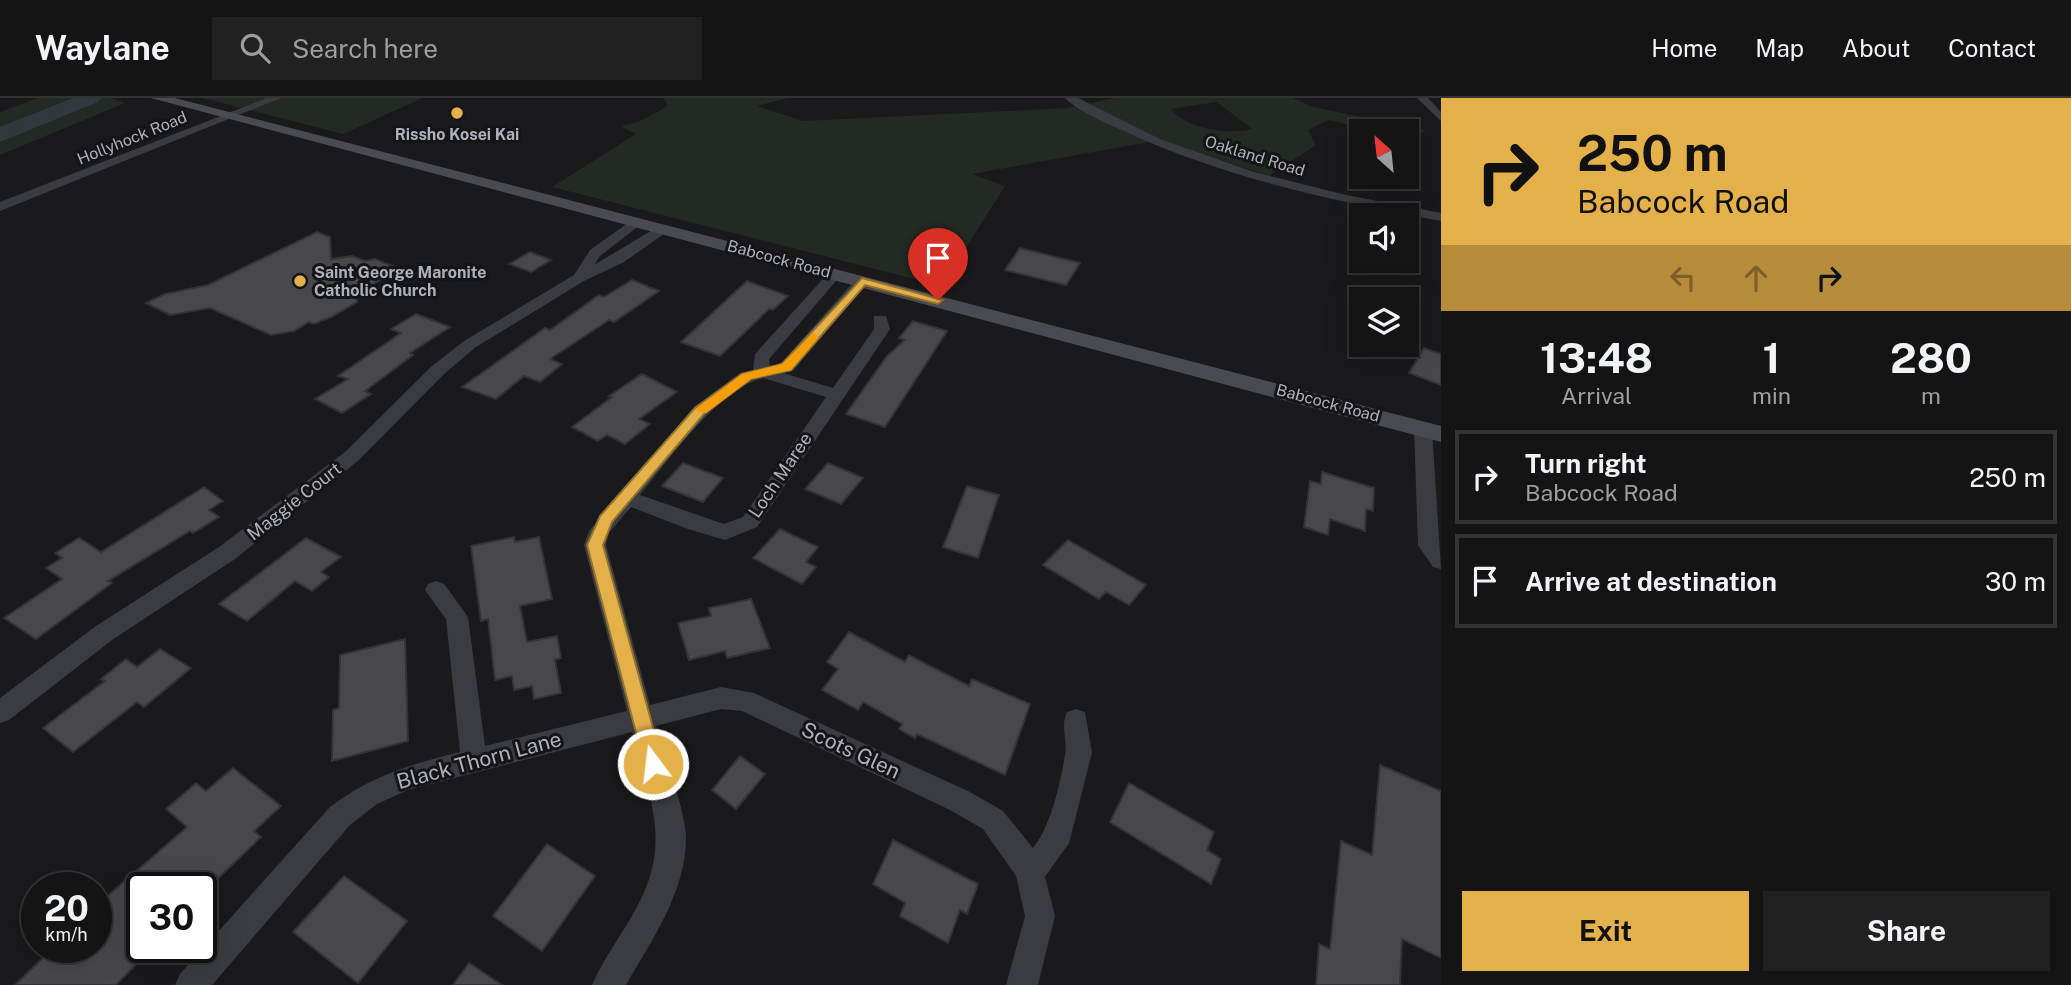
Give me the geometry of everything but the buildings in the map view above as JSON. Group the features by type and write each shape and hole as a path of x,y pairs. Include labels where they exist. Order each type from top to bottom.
{"main road":[{"name":"Babcock Road","path":"158,98 1432,432"}],"street":[{"name":"Hollyhock Road","path":"0,207 276,98"},
{"name":"Oakland Road","path":"1070,98 1118,125 1237,169 1325,192 1441,216"},
{"path":"1422,98 1441,118"},
{"name":"Maggie Court","path":"579,278 595,253 635,222"},
{"name":"Maggie Court","path":"0,712 104,634 227,553 341,464 470,344 579,278 619,259 664,229"},
{"path":"762,372 761,358 835,274"},
{"path":"608,985 663,890 671,862 672,833 595,545 605,520 700,411 730,386 746,377 787,367 862,281"},
{"name":"Loch Maree","path":"626,497 695,524 725,532 750,522 881,329 880,319"},
{"path":"762,372 835,394"},
{"path":"1432,432 1429,545 1441,561"},
{"path":"436,590 457,617 474,761"},
{"name":"Scots Glen","path":"641,718 700,701 721,698 745,701 960,800 993,820 1021,855 1030,873 1040,916 1022,985"},
{"name":"Black Thorn Lane","path":"191,985 340,816 367,795 405,778 641,718"},
{"path":"1030,873 1055,843 1079,753 1076,720"}],"shaded area":[{"path":"38,98 111,98 125,103 0,155 0,112"},
{"path":"202,98 423,98 343,134"},
{"path":"663,98 788,98 757,106 803,121 1067,108 1114,98 1293,98 1313,107 1371,119 1349,119 1349,125 1329,120 1308,130 1316,145 1269,176 1160,140 972,174 1005,186 942,286 552,187 636,134 620,126 638,122 668,106","holes":["1217,102 1252,129 1220,131 1197,126 1171,109"]}],"waterway":[{"path":"0,135 91,98"}],"slow traffic":[{"path":"701,410 730,386 746,377 787,367 813,337"}],"place":[{"name":"Rissho Kosei Kai","path":"457,113"},
{"name":"Saint George Maronite Catholic Church","path":"300,281"}],"route":[{"path":"653,764 595,545 605,520 700,411 730,386 746,377 787,367 862,281 938,300"}]}
